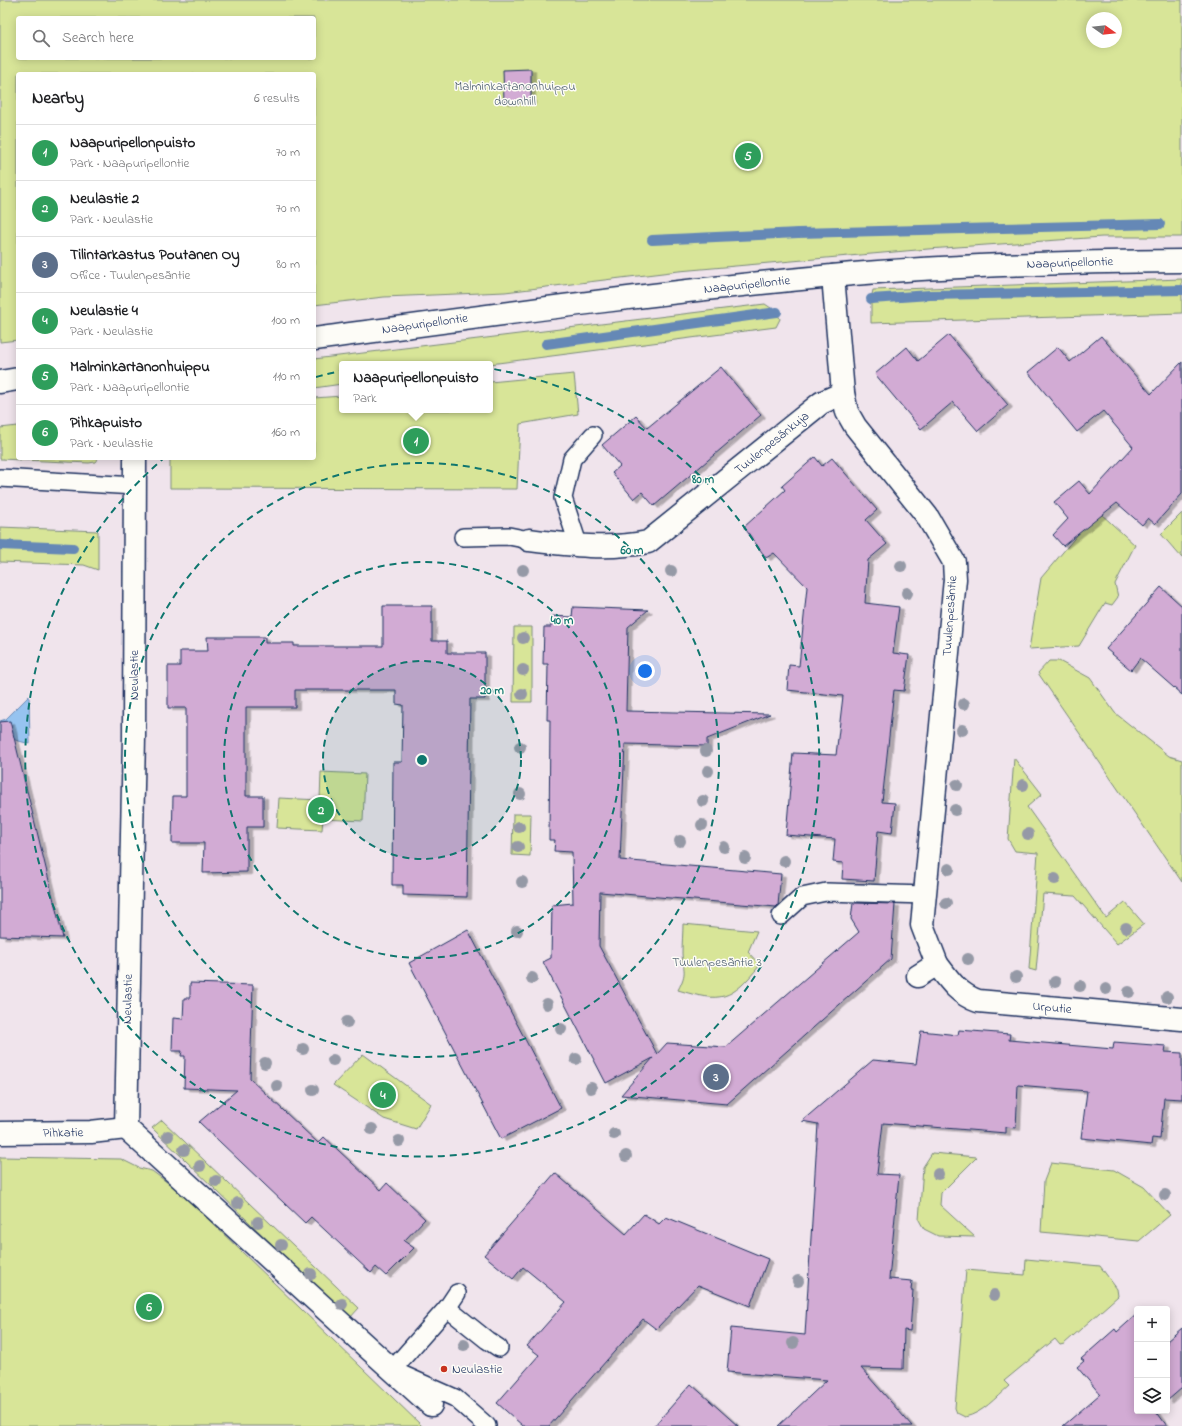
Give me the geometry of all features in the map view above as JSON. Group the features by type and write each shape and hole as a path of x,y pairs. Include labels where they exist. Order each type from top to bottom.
{"street":[{"name":"Naapuripellontie","path":"316,339 510,312 833,276 1058,262 1182,260"},
{"name":"Tuulenpesäntie","path":"833,276 843,393 847,412 855,426 927,516 954,562 955,579 922,925 938,964"},
{"path":"0,382 16,379"},
{"name":"Tuulenpesänkuja","path":"529,540 579,547 630,546 648,542 821,403 843,393"},
{"name":"Neulastie","path":"126,1128 134,737 135,460"},
{"path":"918,976 938,964"},
{"name":"Urputie","path":"938,964 954,988 966,997 978,1001 1182,1019"},
{"path":"126,1128 431,1405"},
{"name":"Pihkatie","path":"0,1133 91,1132 126,1128"}],"lane":[{"path":"579,547 563,498 572,459 593,435"},
{"path":"0,478 135,486"},
{"path":"463,537 509,536 529,540"},
{"path":"781,916 802,897 826,892 925,895"},
{"path":"457,1293 447,1308 392,1370 455,1398 487,1426"},
{"path":"447,1308 499,1348"}],"green space":[{"name":"Malminkartanonhuippu downhill","path":"0,0 1182,0 1182,237 1102,237 928,249 679,271 505,292 384,297 316,305 316,72 16,72 16,340 0,342"},
{"path":"1182,279 1182,313 871,323 871,299 873,290"},
{"path":"765,304 777,312 780,319 776,327 493,364 493,361 339,361 339,384 316,388 316,359"},
{"path":"574,374 578,414 520,424 517,489 170,488 170,460 316,460 316,398 339,396 339,413 493,413 493,382"},
{"path":"16,426 16,460 0,459 0,428"},
{"path":"22,460 96,460 95,462"},
{"path":"1100,513 1135,545 1115,584 1118,597 1112,605 1105,603 1079,646 1029,649 1041,578 1079,533"},
{"path":"1182,513 1182,558 1161,534"},
{"path":"0,527 98,531 98,570 84,565 0,562"},
{"path":"514,627 532,627 532,702 513,702"},
{"path":"1049,661 1059,661 1090,678 1115,713 1169,756 1182,760 1182,882 1038,673"},
{"path":"1014,758 1042,794 1027,807 1106,918 1125,902 1144,924 1117,944 1075,896 1043,894 1036,971 1029,969 1038,853 1015,851 1008,839"},
{"path":"321,772 365,774 363,821 323,819 322,830 277,828 279,798 320,800"},
{"path":"513,814 531,814 530,856 512,855"},
{"name":"Tuulenpesäntie 3","path":"683,924 757,931 748,952 760,965 741,986 724,996 705,997 678,990 684,975 682,953"},
{"path":"363,1054 431,1104 416,1129 384,1119 333,1085"},
{"path":"162,1120 359,1308 349,1319 152,1128"},
{"path":"932,1153 977,1157 941,1193 940,1205 975,1237 938,1236 924,1229 919,1220 923,1167"},
{"path":"0,1157 121,1159 139,1168 152,1171 180,1192 422,1426 0,1426"},
{"path":"1051,1163 1114,1170 1144,1187 1170,1215 1139,1241 1041,1232 1044,1181"},
{"path":"1026,1259 1100,1266 1117,1289 1118,1296 1064,1344 1060,1345 1055,1339 1004,1381 1009,1386 994,1400 978,1412 965,1417 957,1413 955,1408 966,1270 1025,1275"}],"water":[{"path":"29,696 30,744 8,738 0,740 0,721 6,719"}],"building":[{"path":"531,69 531,102 504,102 503,70"},
{"path":"949,335 1008,405 978,431 953,402 921,429 875,374 907,347 918,361"},
{"path":"1101,336 1151,394 1182,362 1182,494 1155,524 1148,518 1142,525 1117,503 1063,546 1053,535 1068,519 1054,502 1079,481 1090,494 1133,447 1103,411 1077,432 1028,372 1058,347 1070,362"},
{"path":"721,367 761,415 654,506 642,492 634,499 612,473 620,466 602,445 636,416 647,428"},
{"path":"815,457 822,466 832,458 877,510 866,520 887,544 868,560 865,603 899,607 893,653 909,655 904,691 894,690 882,802 895,803 892,833 878,831 874,881 842,879 843,863 833,862 835,839 786,835 793,753 836,755 843,696 787,690 789,665 799,666 807,587 774,553 766,558 744,527 785,490 782,486"},
{"path":"1161,587 1182,606 1182,695 1140,658 1131,670 1106,649"},
{"path":"383,606 432,606 432,641 447,641 447,653 485,653 485,699 470,699 467,897 403,895 403,885 392,885 393,762 402,762 403,705 396,704 396,690 295,690 295,707 246,707 246,796 263,796 263,827 247,827 247,872 203,873 204,843 172,843 173,796 186,796 186,708 168,708 168,666 180,666 180,651 208,651 207,637 265,637 265,643 294,643 294,646 383,646"},
{"path":"573,607 648,610 628,627 626,711 770,714 707,739 707,746 625,744 620,860 781,874 778,905 776,907 600,892 599,946 657,1054 667,1043 726,1047 859,932 851,919 853,903 895,904 891,959 727,1104 621,1095 653,1058 606,1083 543,962 551,958 552,905 573,903 572,852 554,851 555,840 549,840 550,720 547,720 548,664 543,664 544,627 551,627 551,616 572,617"},
{"path":"10,721 63,938 0,936 0,722"},
{"path":"468,930 561,1108 501,1139 409,963"},
{"path":"190,983 253,985 250,1079 318,1143 324,1137 381,1190 387,1183 425,1219 404,1241 414,1248 386,1276 376,1267 371,1273 311,1217 305,1223 199,1122 237,1090 184,1088 185,1056 181,1056 182,1051 172,1051 173,1018 183,1019 184,998 190,998"},
{"path":"959,1030 1010,1034 1009,1040 1113,1049 1114,1042 1166,1046 1165,1052 1182,1053 1182,1099 1164,1098 1160,1139 1152,1138 1151,1145 1081,1138 1087,1091 1018,1085 1016,1128 1006,1127 1006,1133 883,1123 877,1174 899,1175 889,1279 912,1281 911,1290 913,1290 910,1331 904,1330 903,1369 861,1368 912,1426 778,1426 827,1380 727,1372 731,1328 805,1335 818,1124 802,1121 873,1060 916,1064 921,1031 958,1035"},
{"path":"555,1173 626,1234 644,1214 659,1224 666,1217 768,1259 750,1306 698,1285 656,1329 643,1319 549,1426 523,1426 497,1403 539,1355 527,1346 566,1302 523,1267 513,1279 484,1255"},
{"path":"1134,1317 1134,1414 1158,1414 1167,1426 1063,1426 1100,1394 1077,1367 1084,1361 1081,1359 1115,1329 1117,1332"},
{"path":"1182,1328 1182,1388 1170,1398 1170,1342 1170,1338"},
{"path":"691,1384 738,1426 654,1426"}],"waterway":[{"path":"652,240 798,233 1160,224"},
{"path":"871,299 930,295 1182,290"},
{"path":"546,344 777,312"},
{"path":"0,545 73,548"}],"place":[{"name":"Malminkartanonhuippu","path":"748,156"},
{"name":"Naapuripellonpuisto","path":"416,441"},
{"name":"Neulastie 2","path":"321,810"},
{"name":"Tilintarkastus Poutanen Oy","path":"716,1077"},
{"name":"Neulastie 4","path":"383,1095"},
{"name":"Pihkapuisto","path":"149,1307"},
{"name":"Neulastie","path":"444,1369"}]}
